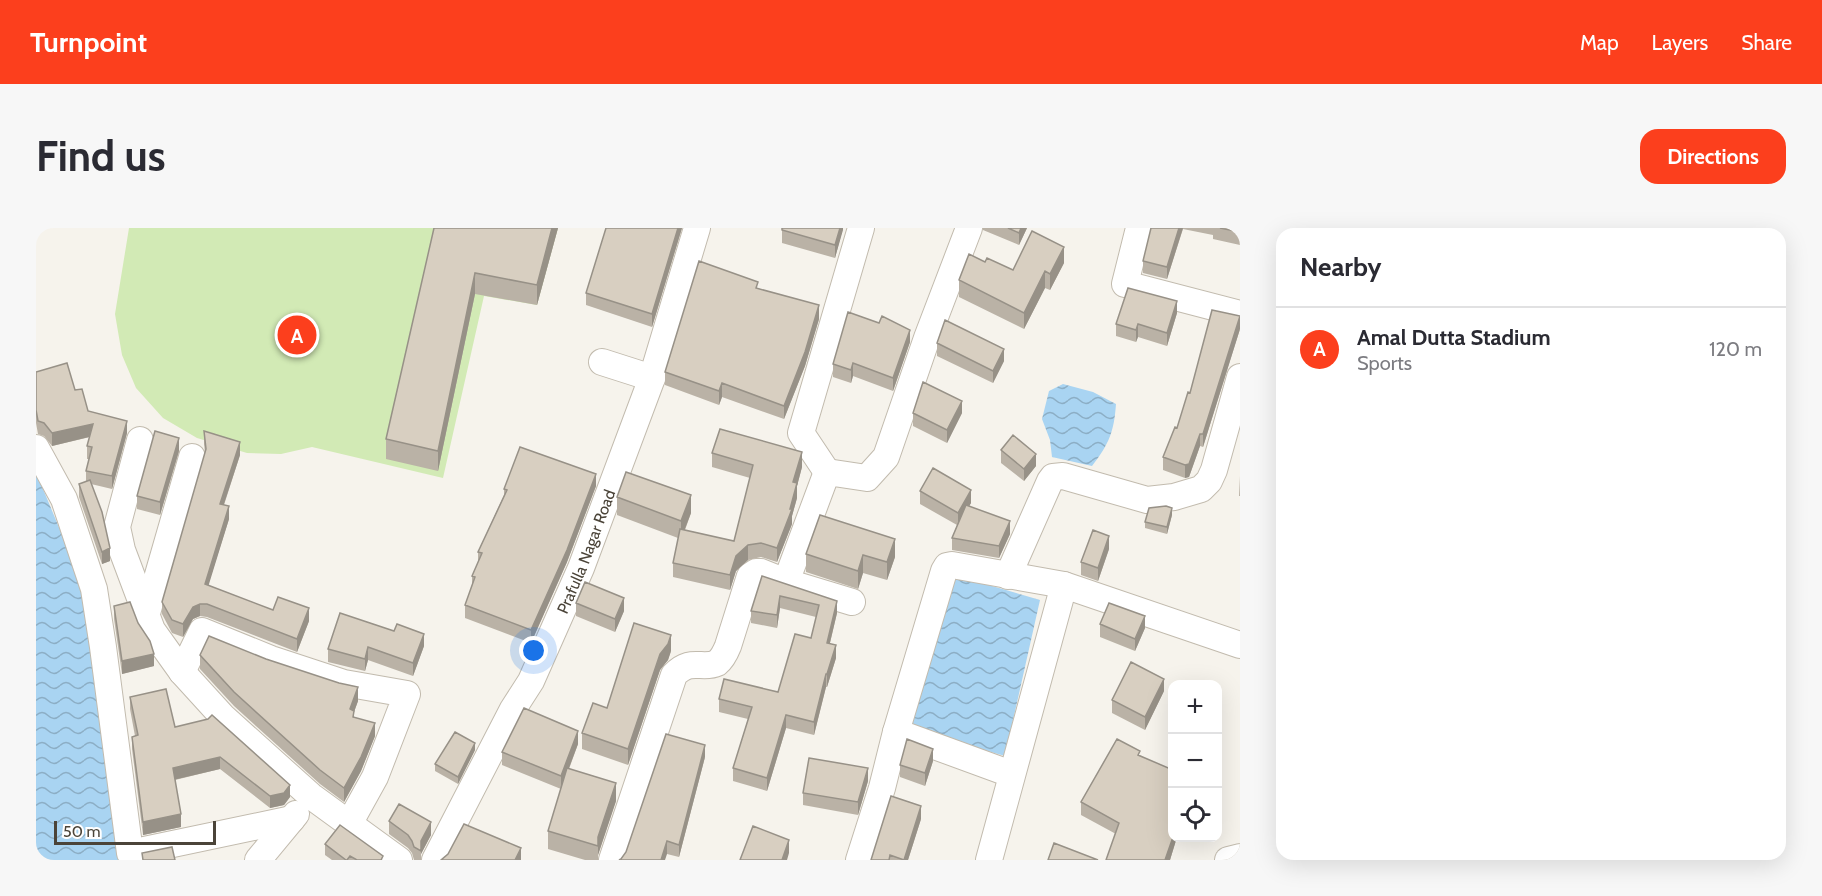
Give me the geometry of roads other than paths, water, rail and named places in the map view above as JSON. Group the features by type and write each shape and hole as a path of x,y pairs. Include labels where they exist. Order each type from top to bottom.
{"street":[{"name":"Prafulla Nagar Road","path":"443,857 460,807 507,719 531,681 581,568 652,378 697,228"},
{"path":"861,228 801,433 827,472 867,478 886,457 927,338 969,228"},
{"path":"1139,228 1125,284 1240,314"},
{"path":"602,362 652,378"},
{"path":"1008,576 1053,477 1063,476 1147,500 1174,497 1201,489 1209,481 1214,470 1240,377"},
{"path":"140,440 117,528 122,550 152,630 182,672 223,717 311,795 399,860"},
{"path":"37,452 64,499 94,590 130,853 291,819"},
{"path":"147,612 192,457"},
{"path":"786,582 827,472"},
{"path":"859,860 947,566 1064,585 1240,645"},
{"path":"612,860 674,675 681,667 716,663 723,656 750,576 761,572 852,602"},
{"path":"988,860 1064,585"},
{"path":"182,672 202,631 271,659 344,683 406,694 375,777 349,824"},
{"path":"896,732 1011,774"},
{"path":"258,860 311,795"},
{"path":"1228,860 1240,857"}],"water":[{"path":"1063,384 1093,392 1116,404 1110,437 1092,466 1052,457 1050,440 1042,419 1049,391"},
{"path":"36,472 87,595 122,860 36,860"},
{"path":"947,573 1040,600 1005,756 911,729"}],"place":[{"name":"Amal Dutta Stadium","path":"297,335"}]}
